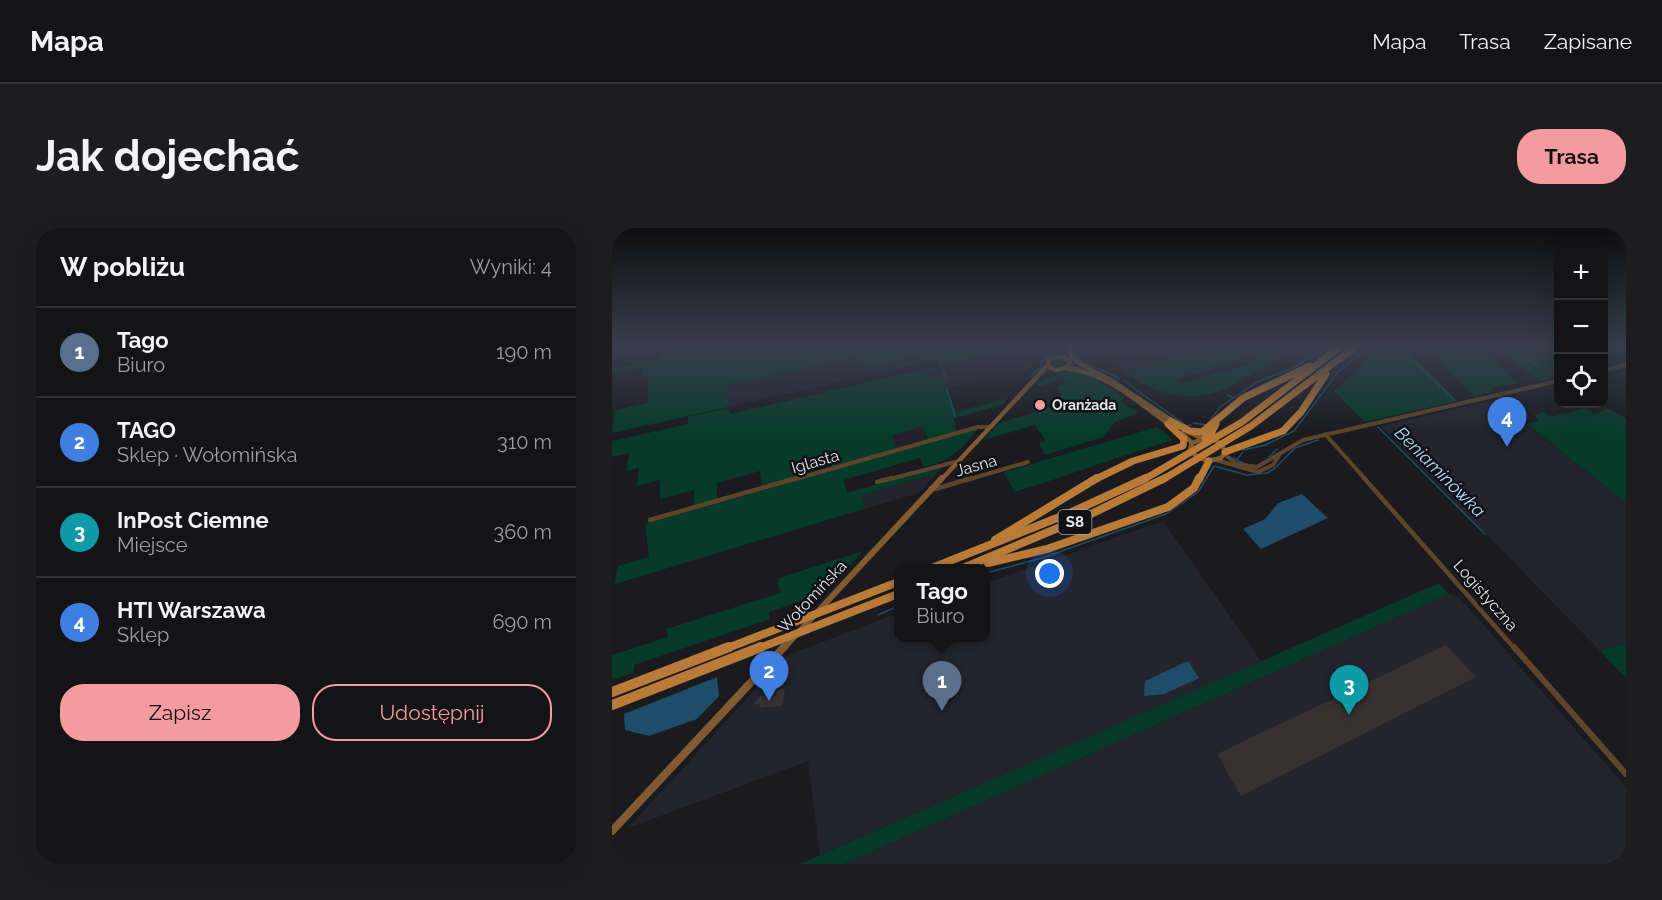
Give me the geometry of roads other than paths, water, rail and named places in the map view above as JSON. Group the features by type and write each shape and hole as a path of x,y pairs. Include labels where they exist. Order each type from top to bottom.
{"highway":[{"path":"1170,422 1202,432 1232,405 1259,389 1288,377"},
{"name":"S8","path":"942,564 1095,503 1175,463 1233,428 1302,377"},
{"name":"S8","path":"972,564 1103,509 1182,469 1241,434 1315,377"},
{"path":"1224,453 1232,447 1258,442 1287,428 1324,377"},
{"path":"1203,438 1211,434 1218,418"},
{"path":"979,550 1052,503 1097,478 1129,463 1181,447 1186,442 1170,422"},
{"path":"1160,453 1181,451 1191,445"},
{"path":"981,564 1047,549 1168,507 1194,488 1213,460"},
{"path":"612,692 894,584"},
{"path":"612,705 894,596"}],"main road":[{"name":"Wołomińska","path":"612,831 1036,377"},
{"name":"Wołomińska","path":"1032,380 1038,377"},
{"path":"1096,377 1170,422 1192,435 1221,443 1224,453 1213,460 1193,455 1189,438 1170,422 1102,377"},
{"path":"1191,445 1203,438"}],"street":[{"path":"1224,453 1234,463 1252,468 1266,464 1298,441 1554,382"},
{"name":"Iglasta","path":"650,520 978,427 987,427"},
{"name":"Logistyczna","path":"1325,435 1626,774"},
{"path":"1213,460 1238,469 1261,471 1276,463 1281,453"},
{"path":"876,482 955,462"},
{"name":"Jasna","path":"931,488 935,489 1028,462"}],"water":[{"path":"1302,494 1328,518 1261,549 1243,529 1265,519 1278,503"},
{"path":"1188,661 1199,678 1164,694 1144,696 1145,681"},
{"path":"717,677 719,696 697,719 649,736 625,730 624,714"}],"waterway":[{"path":"1234,398 1257,382 1270,377"},
{"path":"1243,450 1265,445 1294,431 1335,377"},
{"name":"Beniaminówka","path":"1430,377 1454,400"},
{"path":"1125,381 1133,387"},
{"path":"1135,389 1187,426 1191,425"},
{"path":"947,390 949,397"},
{"path":"1227,395 1234,398"},
{"path":"1193,423 1207,425 1220,407 1234,398"},
{"path":"950,399 955,417"},
{"name":"Beniaminówka","path":"1378,427 1485,534"},
{"path":"990,572 1042,558 1166,514 1198,492 1214,466 1247,475 1267,473 1295,448 1318,440"},
{"path":"1269,457 1277,449"},
{"path":"1237,460 1242,453"},
{"path":"1233,458 1237,460"},
{"path":"1237,460 1243,463"},
{"path":"878,615 894,608"}],"place":[{"name":"Oranżada","path":"1040,405"},
{"name":"HTI Warszawa","path":"1507,447"},
{"name":"TAGO","path":"769,701"},
{"name":"Tago","path":"942,711"},
{"name":"InPost Ciemne","path":"1349,715"}]}
